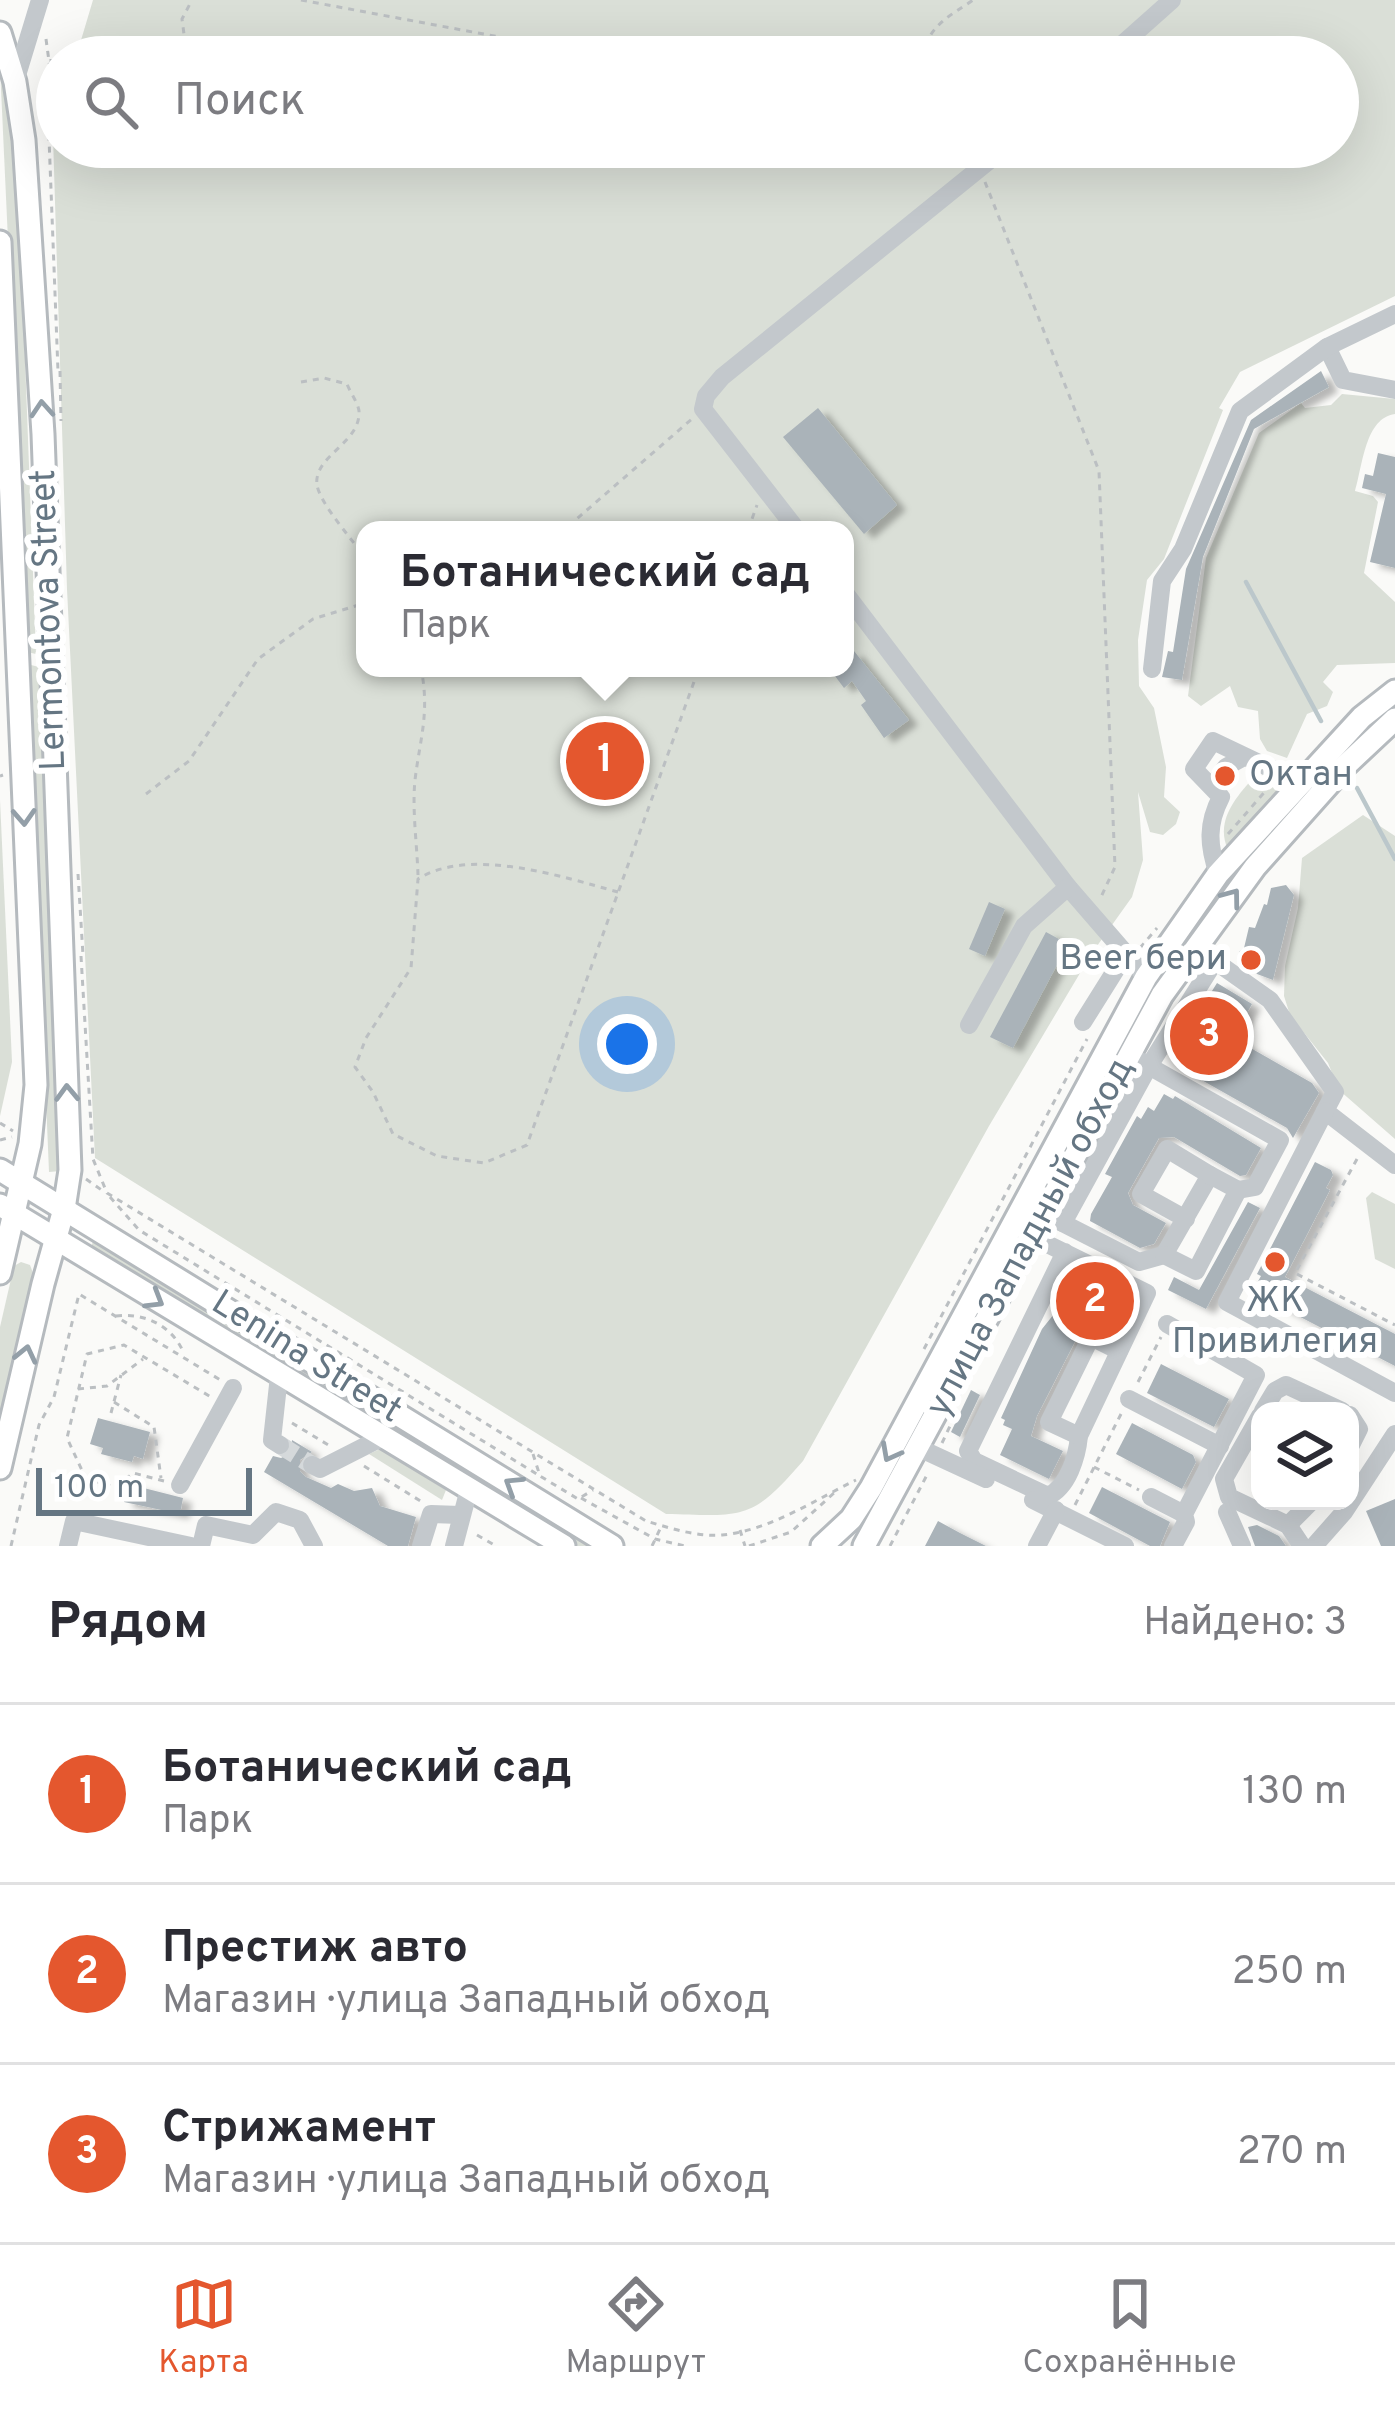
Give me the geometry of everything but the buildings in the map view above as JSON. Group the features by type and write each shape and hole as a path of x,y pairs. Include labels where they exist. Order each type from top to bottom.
{"main road":[{"name":"Lermontova Street","path":"0,33 15,82 28,196 44,434 70,1170 0,1468"},
{"name":"Lermontova Street","path":"0,242 36,1085 21,1183 7,1210 0,1274"},
{"path":"15,661 52,659"},
{"path":"822,1546 851,1519 871,1488 1146,977 1218,874 1362,717 1395,691"},
{"name":"улица Западный обход","path":"864,1546 1031,1236 1053,1218 1139,1060 1162,995 1255,867 1345,766 1395,719"},
{"name":"Lenina Street","path":"0,1170 613,1546"},
{"name":"Lenina Street","path":"7,1210 564,1546"}],"street":[{"path":"15,82 40,0"},
{"path":"1132,36 1172,0"},
{"path":"790,521 703,409 706,396 722,377 982,168"},
{"path":"1152,669 1162,581 1183,549 1240,411 1327,346 1395,314"},
{"path":"1327,346 1343,380 1395,390"},
{"path":"854,604 1068,887 1146,977"},
{"path":"1218,874 1209,819 1221,796 1194,769 1213,741 1301,783"},
{"path":"1213,786 1226,767 1244,757"},
{"path":"969,1025 1024,926 1068,887"},
{"path":"1195,947 1270,1000 1335,1092 1227,1302 1395,1393"},
{"path":"1083,1022 1125,955"},
{"path":"1186,1220 1141,1194 1167,1149 1238,1190 1255,1187 1280,1140 1139,1060 1215,961"},
{"path":"1324,1112 1366,1142 1394,1170"},
{"path":"1053,1218 1139,1262 1164,1255 1210,1175"},
{"path":"1164,1255 1196,1271 1238,1190"},
{"path":"1031,1236 1065,1252 1147,1293 1079,1436 1077,1454 1058,1491 1048,1496 974,1460 968,1451 1065,1252"},
{"path":"1167,1324 1256,1375 1184,1514 1186,1522 1173,1546"},
{"path":"1079,1436 1049,1421 1091,1337 1119,1351"},
{"path":"279,1376 272,1440 280,1445"},
{"path":"1269,1402 1286,1385 1322,1402"},
{"path":"171,1482 228,1396"},
{"path":"1129,1399 1220,1446"},
{"path":"1251,1433 1224,1479 1229,1497 1251,1507"},
{"path":"1314,1546 1344,1512 1395,1434"},
{"path":"312,1465 320,1469 382,1437"},
{"path":"919,1448 1125,1546"},
{"path":"454,1546 470,1490"},
{"path":"1151,1497 1184,1514"},
{"path":"1256,1510 1288,1525 1302,1546"},
{"path":"1288,1525 1303,1510"},
{"path":"201,1546 206,1525 253,1535 276,1512 300,1520 314,1546"},
{"path":"1228,1512 1242,1546"},
{"path":"421,1546 431,1514 460,1515"},
{"path":"1037,1546 1062,1514"},
{"path":"68,1546 74,1521 191,1546"}],"path":[{"path":"184,36 182,19 192,0"},
{"path":"301,0 495,36"},
{"path":"928,36 935,26 974,0"},
{"path":"52,168 62,439"},
{"path":"980,170 1099,471 1115,867 1106,890 1088,911"},
{"path":"301,382 324,378 346,385 359,410 354,432 319,471 316,482 356,545"},
{"path":"574,521 703,409"},
{"path":"751,521 764,487"},
{"path":"146,794 189,761 258,659 313,619 356,606"},
{"path":"422,677 424,740 415,783 418,879 411,968 366,1038 355,1067 373,1091 393,1134 436,1156 484,1163 527,1145 696,677"},
{"path":"418,879 430,871 487,864 618,892"},
{"path":"78,867 94,1158 107,1193 139,1230 540,1476 655,1539 682,1545 684,1532"},
{"path":"0,1123 19,1136 0,1140"},
{"path":"1366,1142 1295,1273 1395,1325"},
{"path":"72,1171 646,1521 684,1532 722,1535 788,1513 856,1479"},
{"path":"206,1270 212,1258"},
{"path":"254,1300 263,1288"},
{"path":"11,1546 39,1425 54,1397 79,1294"},
{"path":"115,1316 137,1313 178,1337 185,1359"},
{"path":"1227,1356 1248,1314"},
{"path":"1062,1514 1094,1467 1167,1324"},
{"path":"323,1342 332,1330"},
{"path":"171,1482 133,1473 116,1487 86,1479 67,1438 87,1354 124,1346 228,1396"},
{"path":"77,1389 107,1386 145,1358"},
{"path":"111,1413 121,1373"},
{"path":"422,1403 430,1390"},
{"path":"114,1402 154,1427 171,1482"},
{"path":"481,1440 490,1426"},
{"path":"517,1462 526,1448"},
{"path":"533,1452 540,1476"},
{"path":"1094,1467 1151,1497"},
{"path":"740,1530 747,1546 791,1532 840,1487"},
{"path":"581,1498 594,1489"},
{"path":"788,1513 798,1526"},
{"path":"652,1546 662,1525"}],"shaded area":[{"path":"93,0 1395,0 1395,296 1240,372 1219,408 1223,410 1164,559 1147,580 1138,640 1139,686 1154,708 1166,767 1164,797 1180,812 1176,824 1163,835 1150,832 1138,792 1143,860 1132,897 1092,953 989,1126 803,1461 771,1495 744,1511 666,1514 95,1158 67,589 54,168 1359,168 1359,36 82,36"},
{"path":"0,67 19,197 36,654 27,652"},
{"path":"1342,394 1395,399 1395,414 1385,417 1371,433 1355,491 1378,502 1364,573 1395,602 1395,663 1337,665 1323,682 1333,692 1327,706 1307,714 1287,758 1267,751 1260,739 1258,711 1238,707 1230,686 1201,706 1188,696 1206,558 1259,433 1301,403 1305,408 1331,405"},
{"path":"39,667 61,1171 49,1172 28,668"},
{"path":"1255,776 1268,777 1284,788 1228,850 1226,820 1234,801"},
{"path":"0,800 12,1062 0,1116"},
{"path":"1363,815 1395,836 1395,1139 1339,1090 1328,1063 1290,1015 1284,996 1302,858"},
{"path":"1372,1192 1395,1204 1395,1269 1375,1259 1366,1198"},
{"path":"93,1241 596,1546 578,1546 91,1248"},
{"path":"30,1265 33,1273 0,1418 0,1327 14,1266"},
{"path":"380,1449 446,1490 442,1500 369,1454"}],"waterway":[{"path":"1246,582 1321,721"},
{"path":"1357,788 1395,859"}],"tunnel":[{"path":"280,1445 312,1465"}],"place":[{"name":"Ботанический сад","path":"605,761"},
{"name":"Октан","path":"1225,776"},
{"name":"Beer бери","path":"1251,960"},
{"name":"Стрижамент","path":"1209,1036"},
{"name":"ЖК Привилегия","path":"1275,1262"},
{"name":"Престиж авто","path":"1095,1301"}]}
